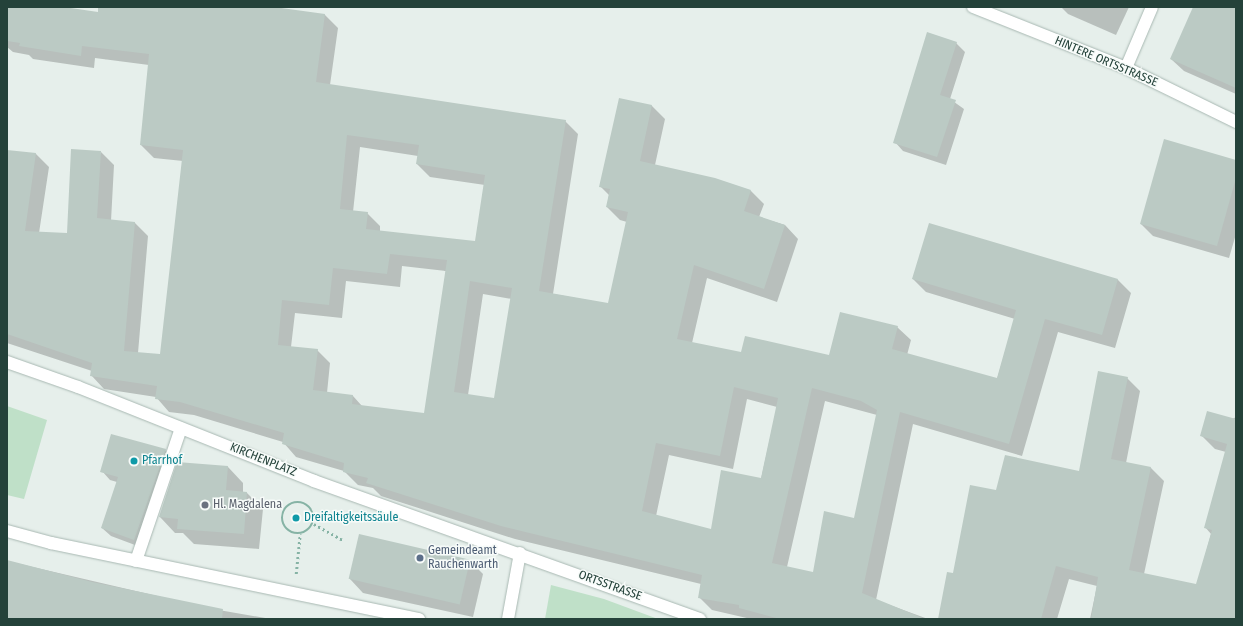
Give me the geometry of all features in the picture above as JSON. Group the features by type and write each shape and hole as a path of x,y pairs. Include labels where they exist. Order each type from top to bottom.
{"street":[{"name":"HINTERE ORTSSTRASSE","path":"973,7 1126,68 1236,122"},
{"path":"1126,68 1152,7"},
{"name":"KIRCHENPLATZ","path":"7,362 78,387 314,481 520,554"},
{"path":"136,561 181,428"},
{"path":"7,531 136,561 419,619"},
{"path":"508,619 520,554"},
{"name":"ORTSSTRASSE","path":"520,554 700,619"}],"path":[{"path":"294,502 304,502 314,511 314,524 308,531 300,534 290,533 283,525 281,516 286,507 294,502"},
{"path":"314,524 343,540"},
{"path":"294,594 300,534"}],"green space":[{"path":"7,406 47,420 24,499 7,495"},
{"path":"551,585 604,599 658,619 545,619"}],"building":[{"path":"7,7 64,7 98,12 98,7 274,7 325,14 316,82 566,120 539,291 608,303 628,212 606,207 610,189 599,187 619,98 652,105 640,161 715,178 751,190 744,211 785,225 764,289 694,265 677,339 741,352 745,336 829,355 840,312 898,326 892,349 997,378 1016,310 912,279 929,223 1118,279 1102,335 1045,319 1009,444 900,412 862,593 925,619 780,619 739,608 739,605 698,598 702,575 501,526 366,483 368,478 343,472 344,463 282,444 284,433 180,402 155,399 157,386 90,376 92,363 7,334 7,150 36,153 25,231 67,233 71,149 101,151 97,218 135,222 124,351 160,354 183,150 140,145 149,54 82,46 81,56 19,46 20,43 7,41","holes":["347,135 419,145 416,164 485,175 475,241 366,229 368,212 340,209","390,254 447,260 424,413 352,404 353,395 313,390 318,349 278,345 282,300 329,305 333,268 387,274","470,281 512,288 494,398 454,392","734,387 778,398 761,478 721,470 711,529 642,511 656,443 720,456","812,388 861,401 877,410 854,518 824,511 813,572 772,563"]},
{"path":"1193,7 1236,7 1236,88 1170,59"},
{"path":"927,32 957,42 940,95 956,100 937,157 893,143"},
{"path":"1164,139 1236,160 1236,178 1217,246 1140,224"},
{"path":"1098,371 1128,377 1111,459 1151,467 1129,570 1196,584 1212,530 1204,528 1227,444 1200,436 1207,411 1236,419 1236,619 1091,619 1098,577 1056,566 1041,619 938,619 947,572 953,573 970,485 996,490 1005,455 1079,471"},
{"path":"111,434 166,449 134,540 101,528 118,477 100,472"},
{"name":"Hl. Magdalena","path":"177,462 228,466 226,490 247,492 244,534 177,529 178,519 159,517"},
{"path":"359,534 470,560 460,604 349,579"},
{"path":"7,560 92,582 223,609 222,619 7,619"}],"place":[{"name":"Pfarrhof","path":"134,461"},
{"name":"Hl. Magdalena","path":"205,505"},
{"name":"Dreifaltigkeitssäule","path":"296,518"},
{"name":"Gemeindeamt Rauchenwarth","path":"420,558"}]}
